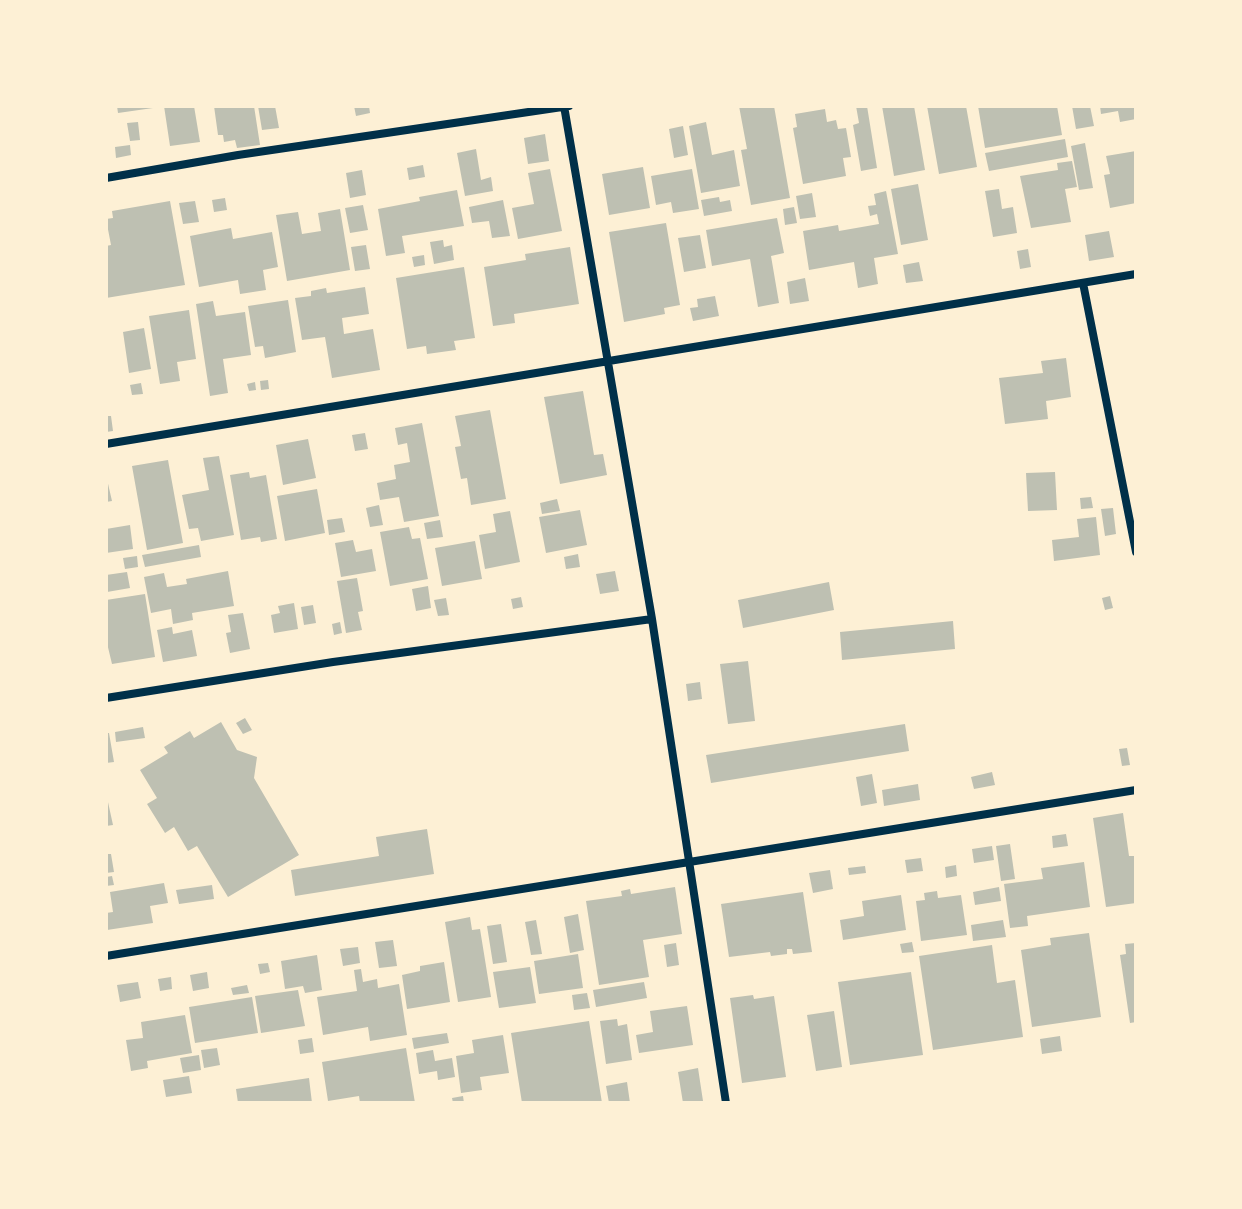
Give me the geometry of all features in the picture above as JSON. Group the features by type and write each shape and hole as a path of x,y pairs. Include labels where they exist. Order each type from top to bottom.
{"street":[{"path":"106,178 566,106 691,861 726,1103"},
{"path":"106,444 1136,274"},
{"path":"1083,283 1136,552"},
{"path":"106,698 333,662 652,619"},
{"path":"106,956 1136,790"}],"building":[{"path":"117,106 153,106 153,108 118,113"},
{"path":"164,106 194,106 200,142 170,146"},
{"path":"214,106 254,106 260,145 237,148 235,140 224,142 223,135 218,135"},
{"path":"258,106 275,106 279,128 262,130"},
{"path":"354,106 369,106 370,113 356,116"},
{"path":"739,106 774,106 790,198 751,205 741,150 747,149"},
{"path":"856,106 867,106 877,168 861,171 853,125 859,123"},
{"path":"882,106 914,106 925,170 894,176"},
{"path":"927,106 966,106 977,167 939,174"},
{"path":"978,106 1057,106 1062,135 985,148"},
{"path":"1072,106 1090,106 1094,126 1076,129"},
{"path":"1100,106 1136,106 1136,119 1120,122 1118,111 1101,114"},
{"path":"825,109 827,122 836,120 838,129 846,128 851,157 843,158 846,176 803,184 793,128 797,127 795,114"},
{"path":"138,122 140,140 130,141 127,123"},
{"path":"706,122 712,155 734,150 740,186 701,193 689,126"},
{"path":"683,126 688,155 674,158 669,129"},
{"path":"545,134 549,161 528,164 524,138"},
{"path":"1065,139 1068,157 989,171 985,153"},
{"path":"1085,143 1093,188 1079,190 1071,146"},
{"path":"130,145 131,155 116,158 115,147"},
{"path":"476,149 481,180 491,177 493,191 465,196 457,153"},
{"path":"1136,151 1136,203 1110,208 1104,175 1110,174 1106,156"},
{"path":"1072,161 1077,187 1065,189 1071,222 1031,228 1020,176 1058,170 1057,163"},
{"path":"423,165 425,177 409,180 407,168"},
{"path":"643,167 650,208 609,215 602,174"},
{"path":"550,169 562,231 518,239 512,208 534,204 528,173"},
{"path":"692,169 699,209 673,213 671,202 656,205 651,176"},
{"path":"362,170 366,195 350,198 346,173"},
{"path":"918,184 928,240 901,245 891,189"},
{"path":"999,189 1002,209 1013,207 1017,233 993,237 985,191"},
{"path":"457,190 464,226 402,236 405,253 386,256 378,209"},
{"path":"886,191 898,254 874,258 878,284 858,288 854,262 809,270 803,231 838,225 839,231 879,224 877,214 870,216 868,206 876,205 874,194"},
{"path":"812,193 816,217 800,219 796,196"},
{"path":"719,197 720,202 730,200 732,211 704,216 701,200"},
{"path":"225,198 227,210 214,212 212,200"},
{"path":"503,200 510,236 492,238 489,221 472,223 469,207"},
{"path":"170,201 185,285 106,298 106,246 111,245 106,219 113,218 112,211"},
{"path":"195,201 199,222 183,224 179,203"},
{"path":"363,205 368,230 350,233 345,208"},
{"path":"794,207 797,223 785,225 783,209"},
{"path":"340,209 350,270 287,281 276,215 298,212 302,234 321,231 318,213"},
{"path":"777,218 784,253 771,256 779,303 758,307 750,259 712,266 706,230"},
{"path":"666,223 680,305 664,308 665,314 624,322 609,232"},
{"path":"231,228 233,239 272,232 278,267 263,270 266,290 240,294 238,280 199,287 190,236"},
{"path":"1109,231 1114,257 1089,261 1085,235"},
{"path":"700,235 706,268 684,272 678,238"},
{"path":"443,240 444,247 452,245 454,260 434,264 430,242"},
{"path":"366,245 370,269 355,271 351,247"},
{"path":"570,247 579,304 514,314 515,323 493,326 484,267 526,260 525,254"},
{"path":"1028,249 1031,267 1020,269 1017,251"},
{"path":"424,255 425,265 414,267 412,257"},
{"path":"919,262 923,281 906,283 903,265"},
{"path":"464,267 475,338 454,341 456,350 427,354 426,346 407,349 396,278"},
{"path":"805,278 809,301 790,304 787,282"},
{"path":"365,287 369,314 342,318 344,334 373,329 380,370 332,378 325,337 302,340 295,298 311,296 311,291 326,288 327,293"},
{"path":"715,296 719,316 693,321 690,308 698,307 697,299"},
{"path":"288,300 296,352 265,358 263,346 255,347 248,306"},
{"path":"213,301 216,316 245,312 251,355 223,359 228,393 210,396 196,304"},
{"path":"189,310 196,359 177,362 180,381 160,384 149,316"},
{"path":"144,328 151,369 129,373 123,332"},
{"path":"1066,358 1071,397 1046,401 1048,419 1005,424 999,378 1043,373 1041,361"},
{"path":"268,380 269,389 261,390 260,381"},
{"path":"255,382 256,390 249,391 247,384"},
{"path":"141,383 143,394 132,395 130,385"},
{"path":"583,391 594,455 603,454 607,475 560,484 544,397"},
{"path":"490,410 506,499 471,505 467,478 461,479 455,447 461,446 455,416"},
{"path":"106,416 111,416 113,431 106,432"},
{"path":"422,423 439,516 404,522 399,497 380,500 377,483 396,479 394,465 410,462 407,443 398,445 395,428"},
{"path":"365,433 368,449 355,451 352,435"},
{"path":"308,439 316,478 283,485 276,445"},
{"path":"219,456 234,535 201,541 198,528 189,529 182,495 209,490 203,458"},
{"path":"168,460 183,543 147,550 132,466"},
{"path":"249,472 250,478 266,475 277,539 261,542 260,537 241,540 230,475"},
{"path":"1055,472 1057,510 1028,511 1026,473"},
{"path":"106,475 112,501 106,502"},
{"path":"317,489 325,533 285,541 277,496"},
{"path":"1091,497 1093,508 1081,509 1080,498"},
{"path":"557,499 560,511 542,514 540,503"},
{"path":"379,505 383,525 370,527 366,508"},
{"path":"1113,508 1116,534 1105,536 1101,509"},
{"path":"580,510 587,545 546,553 539,517"},
{"path":"510,511 520,562 485,569 479,535 496,532 493,514"},
{"path":"1096,517 1100,555 1054,561 1052,540 1079,537 1077,519"},
{"path":"342,518 345,532 329,535 327,520"},
{"path":"440,520 443,537 427,539 424,523"},
{"path":"130,525 133,549 106,553 106,529"},
{"path":"409,527 412,539 420,538 428,579 390,586 380,532"},
{"path":"353,540 356,552 372,549 376,571 341,577 335,543"},
{"path":"475,541 482,579 442,586 435,548"},
{"path":"199,545 201,557 145,567 142,555"},
{"path":"578,554 580,567 566,569 564,557"},
{"path":"137,556 138,567 125,569 123,558"},
{"path":"228,571 234,606 192,613 193,620 173,624 171,609 151,613 144,577 164,573 167,587 187,584 186,579"},
{"path":"615,571 619,591 600,594 596,574"},
{"path":"127,572 130,588 107,592 106,575"},
{"path":"357,578 363,611 358,612 362,630 346,633 337,581"},
{"path":"829,582 834,610 743,628 738,600"},
{"path":"428,586 431,608 416,611 412,589"},
{"path":"145,594 155,657 112,664 106,639 106,600"},
{"path":"1110,596 1113,608 1105,610 1102,598"},
{"path":"521,597 523,607 513,609 511,599"},
{"path":"446,598 449,615 438,616 434,600"},
{"path":"294,603 298,629 274,633 271,615 280,613 278,606"},
{"path":"313,605 316,623 304,625 301,607"},
{"path":"243,613 250,649 230,653 226,633 231,632 228,615"},
{"path":"953,621 955,649 842,660 840,632"},
{"path":"340,622 342,633 334,635 332,624"},
{"path":"172,627 173,634 192,630 197,656 163,662 157,630"},
{"path":"748,661 755,721 728,724 720,664"},
{"path":"700,682 702,699 688,701 686,684"},
{"path":"245,718 252,730 243,734 236,723"},
{"path":"221,722 237,750 257,757 254,778 299,855 228,897 197,846 188,851 174,827 165,833 147,804 157,798 140,770 168,753 164,747 190,731 194,738"},
{"path":"905,724 909,751 711,783 706,755"},
{"path":"143,727 145,738 116,742 115,732"},
{"path":"106,733 109,733 114,762 106,763"},
{"path":"1127,748 1130,765 1122,766 1119,749"},
{"path":"992,772 995,785 974,789 971,777"},
{"path":"872,774 877,803 861,806 856,777"},
{"path":"918,784 920,800 884,806 882,790"},
{"path":"106,793 113,825 106,826"},
{"path":"1123,813 1129,856 1134,856 1136,869 1136,903 1106,907 1093,818"},
{"path":"427,829 434,874 295,896 291,870 379,856 376,837"},
{"path":"1066,834 1068,846 1053,848 1052,836"},
{"path":"1010,844 1015,879 1001,881 996,846"},
{"path":"992,846 994,860 974,863 972,849"},
{"path":"106,854 111,854 114,872 106,873"},
{"path":"921,858 923,871 907,873 905,860"},
{"path":"1084,862 1090,907 1027,916 1028,926 1010,928 1004,884 1043,879 1041,868"},
{"path":"956,865 957,876 946,878 945,867"},
{"path":"865,866 866,873 849,875 848,868"},
{"path":"830,870 833,889 813,893 809,873"},
{"path":"112,876 114,885 106,886 106,877"},
{"path":"164,883 168,903 150,906 153,923 107,930 106,913 113,912 110,892"},
{"path":"212,885 214,899 179,904 176,890"},
{"path":"675,887 682,934 643,940 649,977 599,985 586,901 622,896 621,891 630,889 631,894"},
{"path":"999,887 1001,901 975,905 973,892"},
{"path":"937,891 938,898 961,895 967,935 921,941 916,901 925,900 924,893"},
{"path":"803,892 812,952 793,954 792,949 787,949 787,954 771,956 770,952 729,957 721,904"},
{"path":"901,895 906,930 843,940 840,920 864,916 862,901"},
{"path":"578,914 584,950 570,953 564,917"},
{"path":"470,917 472,930 480,929 491,997 458,1002 445,922"},
{"path":"536,920 542,954 531,955 525,922"},
{"path":"1003,920 1006,937 973,941 971,925"},
{"path":"501,924 507,962 493,964 487,926"},
{"path":"1089,933 1101,1017 1032,1027 1021,950 1051,945 1050,938"},
{"path":"393,940 397,966 379,968 375,942"},
{"path":"912,942 914,952 902,953 900,944"},
{"path":"676,943 679,965 667,967 664,945"},
{"path":"1136,943 1136,1022 1130,1023 1120,955 1126,954 1125,944"},
{"path":"992,945 997,983 1015,980 1023,1037 933,1050 919,956"},
{"path":"358,947 360,963 343,966 340,949"},
{"path":"578,954 583,988 539,994 534,961"},
{"path":"317,955 322,990 305,993 303,986 285,989 281,961"},
{"path":"444,962 450,1002 407,1009 402,975 420,971 420,966"},
{"path":"268,963 270,972 260,974 258,964"},
{"path":"530,967 536,1003 499,1008 493,972"},
{"path":"361,969 363,982 377,979 378,988 399,984 407,1035 370,1041 368,1027 323,1035 317,997 357,991 354,970"},
{"path":"207,972 209,988 193,991 190,975"},
{"path":"911,972 923,1055 850,1065 838,982"},
{"path":"171,977 172,989 160,991 158,979"},
{"path":"138,982 141,998 120,1002 117,985"},
{"path":"644,982 647,998 596,1007 593,990"},
{"path":"247,985 249,993 233,995 231,988"},
{"path":"298,990 305,1026 261,1033 255,996"},
{"path":"587,993 590,1008 574,1010 572,995"},
{"path":"753,995 754,999 774,996 786,1077 742,1083 730,998"},
{"path":"252,997 258,1033 195,1043 189,1007"},
{"path":"687,1006 693,1045 639,1053 636,1035 653,1032 650,1011"},
{"path":"834,1011 842,1067 816,1071 807,1015"},
{"path":"185,1015 192,1053 147,1061 148,1068 131,1071 126,1040 143,1038 141,1022"},
{"path":"617,1019 618,1026 627,1024 632,1060 606,1064 600,1021"},
{"path":"589,1021 602,1103 522,1103 511,1033"},
{"path":"447,1033 449,1043 414,1049 412,1038"},
{"path":"503,1035 509,1073 480,1077 482,1090 461,1093 456,1056 474,1053 472,1040"},
{"path":"1060,1036 1062,1051 1042,1054 1040,1039"},
{"path":"312,1038 314,1052 300,1054 298,1040"},
{"path":"217,1048 220,1065 204,1068 201,1050"},
{"path":"406,1048 415,1103 360,1103 359,1096 328,1101 322,1062"},
{"path":"433,1050 435,1061 452,1058 455,1077 438,1080 437,1071 419,1074 416,1053"},
{"path":"199,1055 201,1070 183,1073 180,1058"},
{"path":"698,1068 703,1101 683,1103 678,1072"},
{"path":"189,1076 192,1093 166,1097 163,1080"},
{"path":"309,1078 312,1103 238,1103 236,1089"},
{"path":"627,1082 630,1103 609,1103 606,1086"},
{"path":"463,1096 464,1103 453,1103 452,1098"}]}
